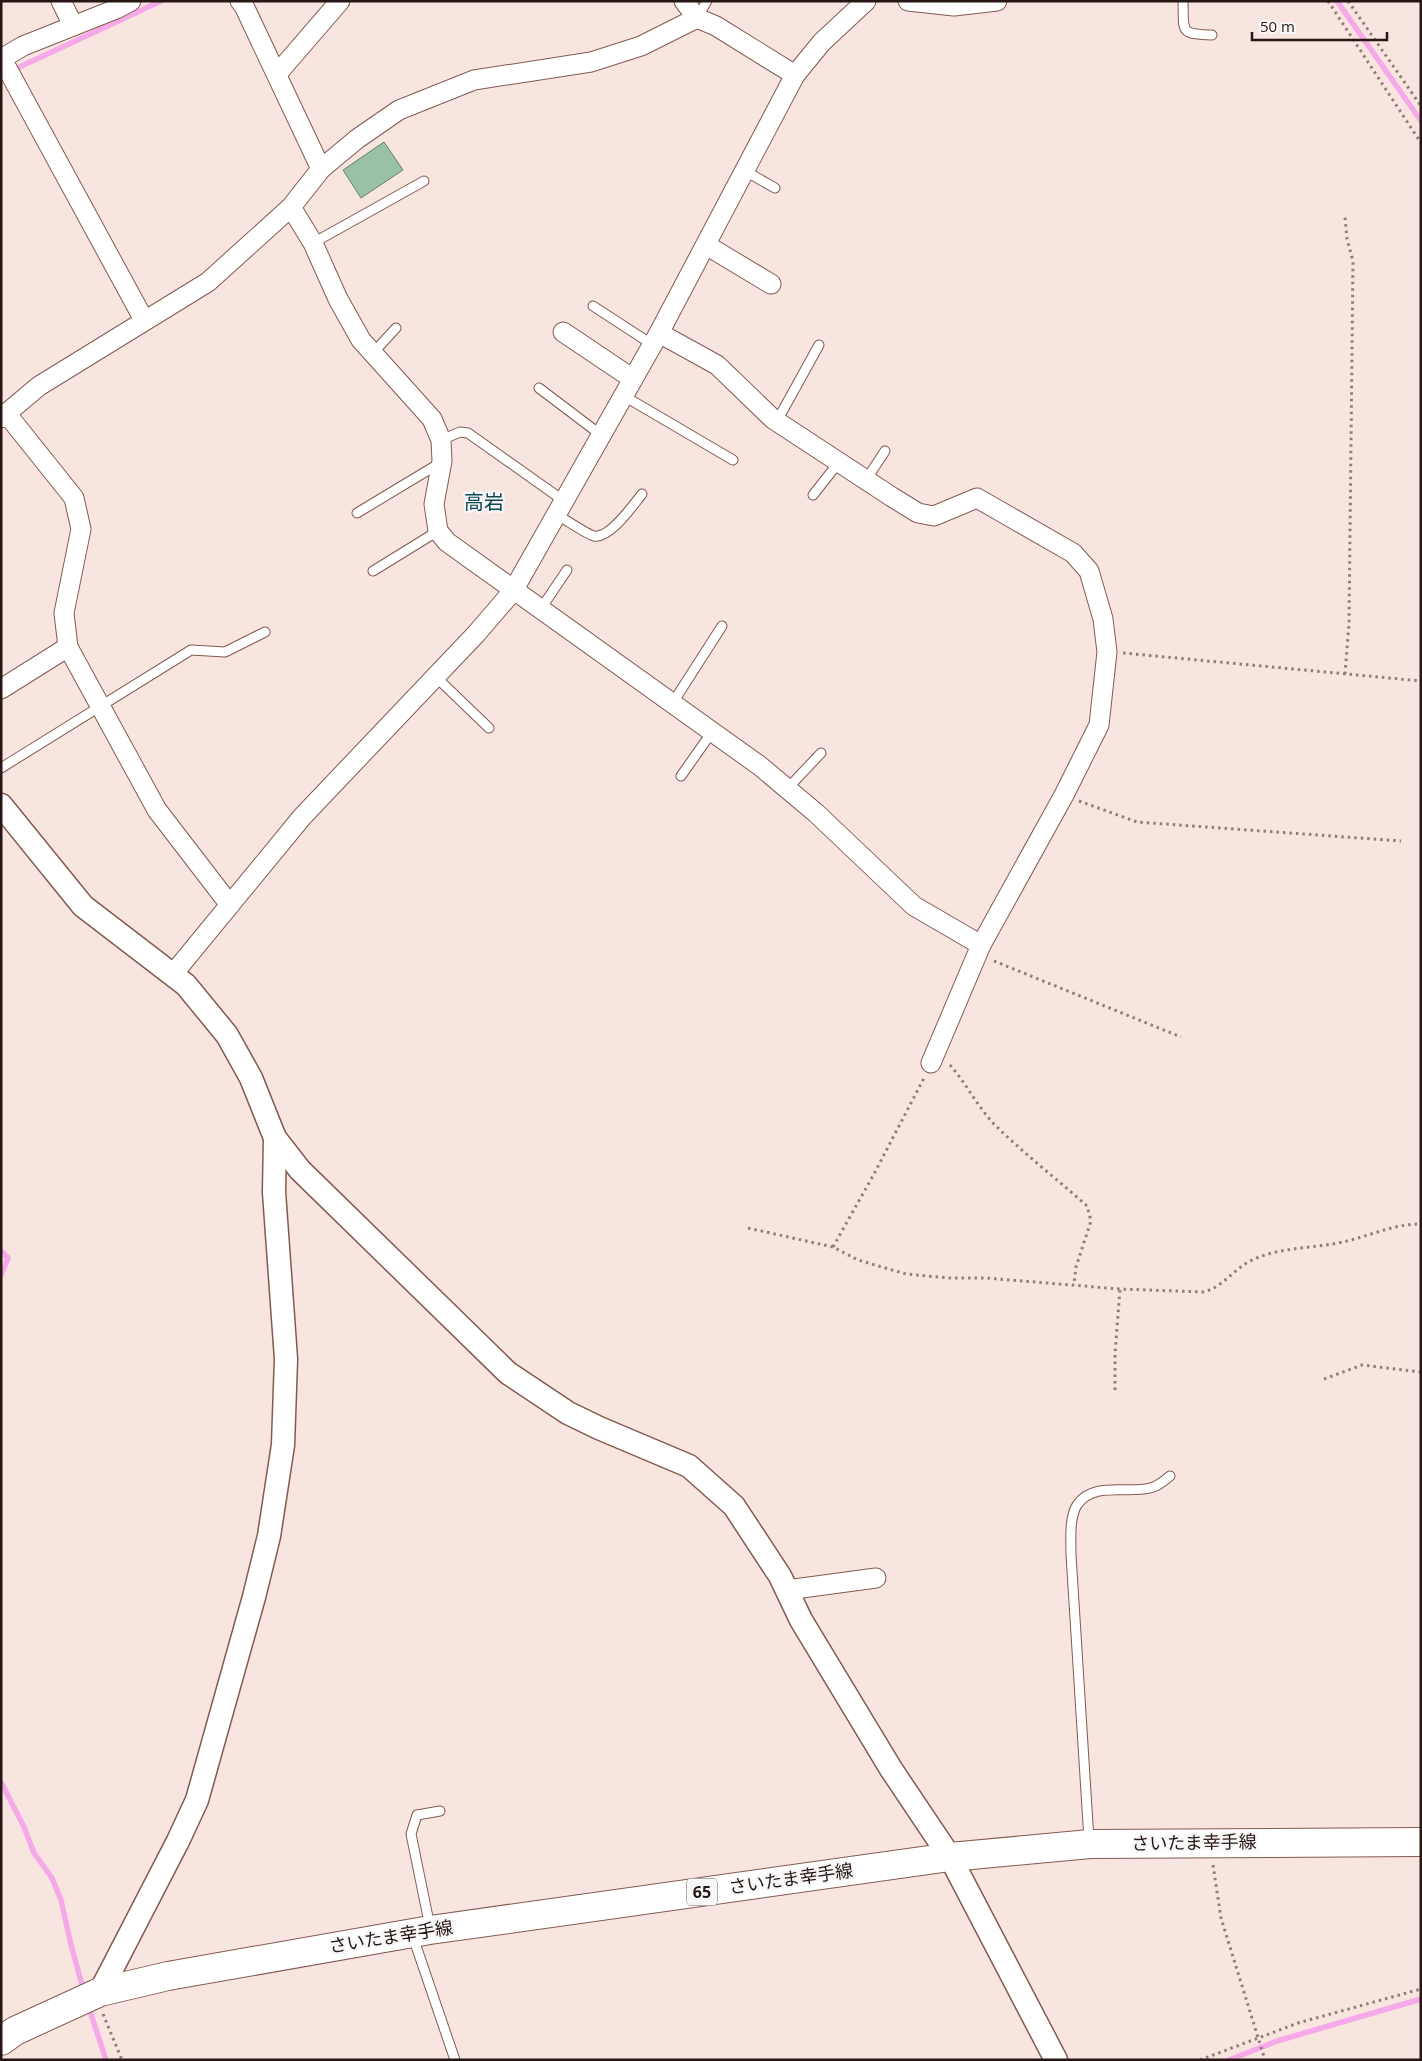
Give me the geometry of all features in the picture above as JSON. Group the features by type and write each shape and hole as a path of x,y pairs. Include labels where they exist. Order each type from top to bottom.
{"main road":[{"name":"さいたま幸手線","path":"1,2041 15,2031 100,1992 168,1976 421,1931 950,1857 1090,1844 1421,1842"}],"street":[{"path":"61,1 72,25"},
{"path":"131,1 116,9 23,46 2,59 144,320"},
{"path":"240,1 277,74 321,169"},
{"path":"277,74 340,1"},
{"path":"684,1 697,18 716,26 795,75"},
{"path":"908,1 954,6 997,1"},
{"path":"173,974 302,817 436,677 513,591 656,339 795,75 822,42 861,3"},
{"path":"230,905 157,810 68,647 64,613 81,529 74,498 4,415 39,386 208,282 291,207 321,169 357,139 399,110 474,80 591,62 641,46 697,18"},
{"path":"291,207 313,243 338,299 362,340 432,419 441,440 442,462 434,504 438,531 447,542 760,766 914,906 979,950"},
{"path":"706,245 771,284"},
{"path":"563,332 633,379"},
{"path":"656,339 717,365 778,421 918,513 934,516 978,498 1073,553 1088,571 1103,619 1107,652 1099,725 1064,795 979,950 934,1056"},
{"path":"1,690 68,647"},
{"path":"1,805 83,906 186,985 227,1035 251,1078 275,1138 300,1170 508,1373 568,1413 689,1466 710,1482 734,1506 780,1576 801,1620 891,1769 950,1857 1056,2060"},
{"path":"100,1992 178,1841 196,1800 254,1597 269,1536 283,1445 286,1359 274,1192 275,1138"},
{"path":"786,1590 876,1578"}],"lane":[{"path":"697,18 707,1"},
{"path":"1183,1 1184,26 1187,32 1190,34 1212,35"},
{"path":"745,171 775,188"},
{"path":"313,243 424,182"},
{"path":"593,306 656,339"},
{"path":"372,352 396,328"},
{"path":"778,421 819,345"},
{"path":"539,388 602,435"},
{"path":"624,396 733,460"},
{"path":"441,440 460,432 468,433 594,536 603,535 616,526 642,494"},
{"path":"866,480 885,450"},
{"path":"357,513 442,462"},
{"path":"813,495 839,462"},
{"path":"373,571 438,531"},
{"path":"540,610 567,570"},
{"path":"672,704 722,626"},
{"path":"1,768 191,650 226,652 265,632"},
{"path":"436,677 489,728"},
{"path":"681,776 712,732"},
{"path":"787,789 821,753"},
{"path":"1090,1844 1071,1555 1073,1518 1077,1505 1090,1495 1109,1489 1150,1488 1164,1482 1170,1476"},
{"path":"440,1811 417,1815 410,1834 421,1931 455,2060"}],"path":[{"path":"1328,1 1421,143"},
{"path":"1348,1 1421,106"},
{"path":"1345,217 1347,239 1353,262 1349,624 1345,674"},
{"path":"1107,652 1421,681"},
{"path":"1064,795 1137,822 1401,841"},
{"path":"979,950 1181,1037"},
{"path":"833,1247 874,1174 934,1056 961,1077 979,1105 994,1123 1087,1206 1091,1221 1076,1267 1074,1284"},
{"path":"748,1228 833,1247 858,1260 906,1274 1074,1284 1120,1289 1203,1292 1215,1288 1248,1262 1258,1257 1346,1241 1404,1224 1421,1224"},
{"path":"1115,1390 1115,1354 1120,1289"},
{"path":"1324,1379 1362,1365 1421,1372"},
{"path":"1211,1842 1221,1918 1265,2060"},
{"path":"1200,2060 1298,2023 1421,1989"},
{"path":"100,1992 102,2011 122,2060"}],"building":[{"path":"384,142 403,170 361,198 343,170"}],"waterway":[{"path":"11,71 161,1"},
{"path":"1337,1 1421,121"},
{"path":"1,1251 8,1258 1,1275"},
{"path":"1,1782 24,1827 34,1853 52,1878 61,1900 84,1992"},
{"path":"1229,2060 1277,2041 1421,1999"},
{"path":"88,2005 106,2060"}],"district":[{"name":"高岩","path":"484,502"}]}
